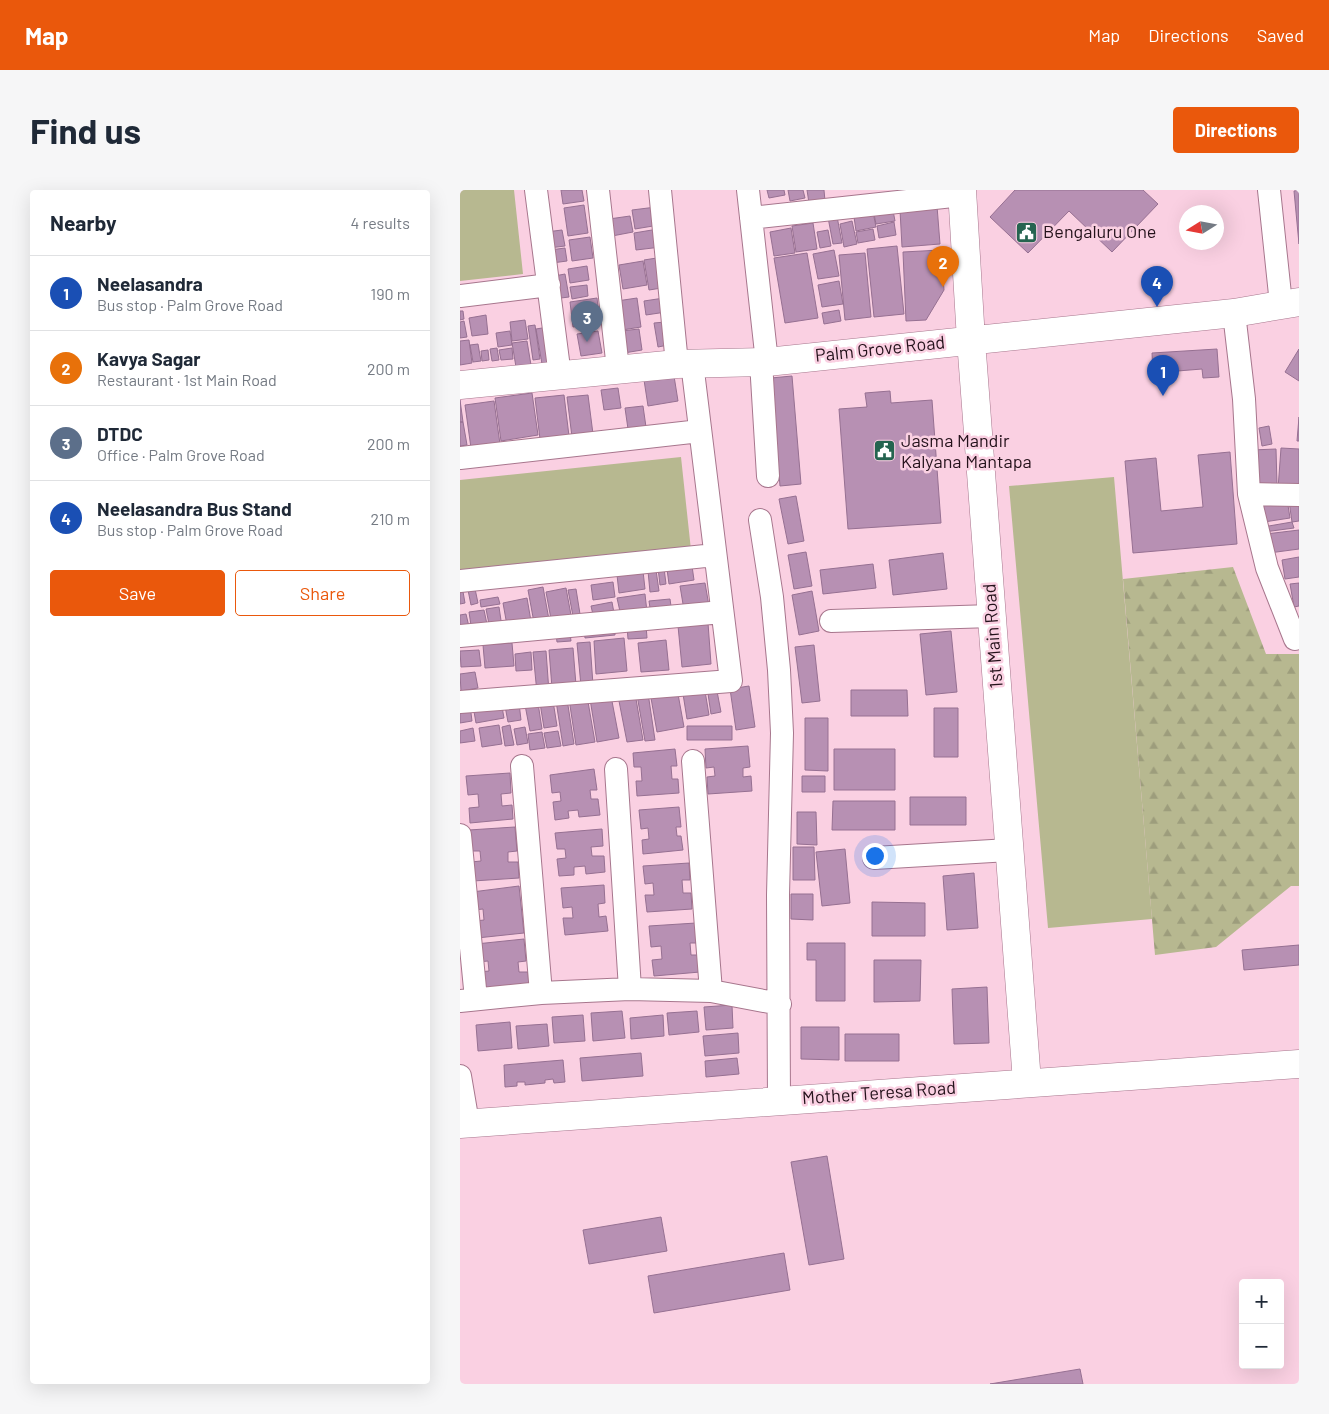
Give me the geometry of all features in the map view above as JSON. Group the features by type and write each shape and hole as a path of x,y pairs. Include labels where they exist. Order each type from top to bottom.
{"street":[{"path":"536,190 560,376"},
{"path":"598,190 618,369"},
{"path":"460,702 731,681 700,431 684,363 660,190"},
{"path":"748,190 764,362 768,476"},
{"path":"1269,190 1290,303"},
{"path":"751,218 962,192"},
{"name":"1st Main Road","path":"962,192 971,340 1027,1082"},
{"path":"460,296 549,285"},
{"name":"Palm Grove Road","path":"460,385 684,363 764,362 1234,313 1290,303"},
{"path":"1234,313 1244,399 1249,494 1267,568 1295,639"},
{"path":"460,458 700,431"},
{"path":"1249,494 1299,495"},
{"path":"760,520 772,597 779,670 782,733 778,895 780,1101"},
{"path":"460,581 715,555"},
{"path":"460,636 722,612"},
{"path":"831,620 992,616"},
{"path":"693,761 711,991"},
{"path":"522,766 540,993"},
{"path":"616,769 630,988"},
{"path":"460,835 468,1000 540,993 630,988 711,991 780,1004"},
{"path":"874,858 1009,850"},
{"name":"Mother Teresa Road","path":"464,1124 1027,1082 1299,1064"},
{"path":"460,1076 464,1124"}],"green space":[{"path":"460,190 514,190 523,274 460,281"},
{"path":"681,457 691,550 460,575 460,480"},
{"path":"1114,477 1152,919 1048,928 1009,486"},
{"path":"1233,567 1266,654 1299,654 1299,886 1291,886 1216,947 1155,955 1123,579"}],"building":[{"path":"561,190 582,190 584,201 563,204"},
{"path":"767,190 784,190 785,195 769,198"},
{"path":"788,190 803,190 805,198 790,201"},
{"path":"807,190 824,190 825,201 809,203"},
{"path":"1015,190 1143,190 1158,204 1112,252 1069,211 1028,253 990,217"},
{"path":"1299,190 1299,244 1294,191"},
{"path":"584,205 588,233 568,236 564,208"},
{"path":"892,205 895,221 876,224 873,209"},
{"path":"937,206 940,244 902,247 900,210"},
{"path":"656,207 659,225 635,229 632,210"},
{"path":"872,207 876,227 856,231 853,210"},
{"path":"836,211 842,243 833,244 827,212"},
{"path":"630,216 633,232 612,236 609,219"},
{"path":"852,221 857,244 844,247 840,224"},
{"path":"894,222 896,235 879,238 877,226"},
{"path":"813,223 817,249 796,252 792,226"},
{"path":"791,228 795,253 774,256 770,232"},
{"path":"658,229 661,247 636,250 634,233"},
{"path":"873,229 875,240 858,243 856,232"},
{"path":"562,230 565,246 549,248 546,232"},
{"path":"828,230 831,246 820,248 817,232"},
{"path":"590,237 593,258 572,261 569,240"},
{"path":"897,246 904,314 874,317 867,249"},
{"path":"565,248 567,261 552,263 550,250"},
{"path":"834,250 839,276 818,279 813,254"},
{"path":"941,250 944,290 926,320 906,321 903,252"},
{"path":"807,253 818,318 785,323 774,258"},
{"path":"865,253 871,317 845,320 839,255"},
{"path":"663,257 668,287 649,290 644,260"},
{"path":"643,261 647,285 623,289 619,265"},
{"path":"587,266 589,280 570,283 568,269"},
{"path":"565,274 569,297 553,299 549,277"},
{"path":"839,281 843,304 822,307 818,285"},
{"path":"587,285 588,296 572,299 570,287"},
{"path":"597,298 600,323 573,327 570,302"},
{"path":"637,298 641,327 622,330 617,301"},
{"path":"664,298 666,312 646,315 644,301"},
{"path":"839,310 841,321 824,324 822,313"},
{"path":"460,311 463,311 464,319 460,320"},
{"path":"486,315 488,334 472,336 469,318"},
{"path":"525,320 528,339 512,341 510,322"},
{"path":"464,321 467,337 460,338 460,322"},
{"path":"665,322 668,345 658,347 654,323"},
{"path":"535,325 540,359 533,360 528,326"},
{"path":"548,327 553,362 542,364 536,329"},
{"path":"639,329 642,350 624,353 621,331"},
{"path":"510,331 512,345 498,347 496,333"},
{"path":"598,331 602,353 581,356 577,334"},
{"path":"469,340 472,363 460,365 460,341"},
{"path":"527,341 531,365 516,367 512,343"},
{"path":"478,344 481,361 473,362 470,345"},
{"path":"497,348 499,360 492,361 490,349"},
{"path":"512,348 513,359 501,360 499,350"},
{"path":"1217,349 1219,377 1203,378 1202,369 1153,373 1152,353"},
{"path":"1299,349 1299,381 1285,372"},
{"path":"488,350 489,360 482,361 481,351"},
{"path":"674,376 678,401 648,406 644,380"},
{"path":"792,376 801,484 780,486 771,378"},
{"path":"618,388 621,408 604,410 601,390"},
{"path":"890,391 891,403 932,400 941,523 848,529 839,409 867,407 865,393"},
{"path":"532,393 538,435 501,441 495,398"},
{"path":"564,395 569,436 540,439 535,398"},
{"path":"588,395 593,434 572,437 567,397"},
{"path":"460,400 463,422 460,422"},
{"path":"494,401 500,444 471,448 465,405"},
{"path":"643,406 646,427 628,429 625,408"},
{"path":"1299,417 1299,441 1297,441"},
{"path":"460,422 463,422 467,445 460,446"},
{"path":"1269,426 1272,444 1262,446 1259,428"},
{"path":"1281,448 1299,449 1299,490 1278,489"},
{"path":"1276,449 1277,485 1253,485 1252,450"},
{"path":"1230,452 1237,544 1133,553 1125,461 1156,458 1161,511 1203,507 1198,455"},
{"path":"796,496 804,541 788,544 779,499"},
{"path":"1287,499 1290,518 1264,522 1261,503"},
{"path":"1299,500 1299,521 1292,522 1289,501"},
{"path":"1292,522 1294,528 1264,532 1263,527"},
{"path":"1299,530 1299,549 1269,553 1266,534"},
{"path":"806,552 812,586 794,589 788,555"},
{"path":"943,553 947,589 893,595 889,560"},
{"path":"1299,557 1299,577 1285,579 1282,560"},
{"path":"873,564 876,588 823,594 820,570"},
{"path":"692,566 694,580 669,584 667,569"},
{"path":"658,568 664,568 666,584 660,585"},
{"path":"656,570 659,591 650,592 648,571"},
{"path":"643,571 645,589 619,593 617,575"},
{"path":"613,582 615,597 593,600 591,585"},
{"path":"705,583 709,606 684,610 680,586"},
{"path":"1299,583 1299,606 1294,607 1290,584"},
{"path":"474,584 478,603 471,605 467,585"},
{"path":"460,586 462,586 465,603 460,604"},
{"path":"543,587 550,625 535,628 528,590"},
{"path":"566,588 571,615 551,619 546,592"},
{"path":"576,589 580,614 573,616 568,590"},
{"path":"812,591 819,631 799,635 792,595"},
{"path":"645,594 647,612 621,616 617,598"},
{"path":"498,597 500,604 481,607 480,600"},
{"path":"527,598 532,627 508,631 503,603"},
{"path":"670,599 672,613 651,615 649,601"},
{"path":"612,602 614,613 594,619 591,606"},
{"path":"499,607 502,627 490,629 486,609"},
{"path":"484,610 488,629 472,632 469,612"},
{"path":"466,614 470,631 460,633 460,615"},
{"path":"708,623 711,664 682,667 678,626"},
{"path":"646,625 647,638 628,639 627,626"},
{"path":"615,628 615,635 585,638 584,631"},
{"path":"951,631 957,692 926,695 920,634"},
{"path":"570,633 571,641 557,642 556,634"},
{"path":"624,638 627,671 596,674 594,641"},
{"path":"666,640 669,670 641,672 638,643"},
{"path":"590,642 593,685 581,686 577,643"},
{"path":"512,643 514,666 485,668 483,645"},
{"path":"814,645 820,701 802,703 795,647"},
{"path":"573,648 576,685 552,688 549,650"},
{"path":"479,650 481,666 461,667 460,651"},
{"path":"546,651 549,692 537,693 533,652"},
{"path":"531,652 532,670 516,671 515,654"},
{"path":"475,672 478,688 461,691 460,674"},
{"path":"716,686 721,712 711,714 707,687"},
{"path":"749,686 755,727 736,730 730,689"},
{"path":"851,690 907,690 908,716 851,716"},
{"path":"705,691 709,715 687,719 683,694"},
{"path":"635,693 643,740 627,742 618,696"},
{"path":"648,693 655,740 645,741 637,695"},
{"path":"678,694 684,727 657,732 651,698"},
{"path":"587,696 595,742 576,745 569,699"},
{"path":"611,696 619,738 597,742 590,699"},
{"path":"567,699 574,744 563,746 556,701"},
{"path":"501,701 504,718 476,723 473,706"},
{"path":"553,701 557,726 544,728 540,703"},
{"path":"519,703 521,720 508,722 505,706"},
{"path":"538,703 542,729 530,731 525,705"},
{"path":"470,705 472,721 460,723 460,707"},
{"path":"934,708 958,708 958,757 934,757"},
{"path":"805,718 828,718 828,771 805,770"},
{"path":"499,725 502,744 482,747 479,728"},
{"path":"510,725 514,745 505,746 502,727"},
{"path":"687,726 732,726 732,740 687,740"},
{"path":"525,727 528,743 517,745 514,729"},
{"path":"473,728 475,741 460,743 460,731"},
{"path":"558,731 561,746 547,748 544,733"},
{"path":"542,732 545,748 530,750 528,734"},
{"path":"748,746 750,767 743,768 743,777 751,776 752,791 708,794 707,777 715,776 714,767 706,768 705,749"},
{"path":"675,749 677,766 671,766 672,779 678,779 679,793 637,796 636,781 642,781 641,767 634,767 633,753"},
{"path":"834,749 895,749 895,790 834,790"},
{"path":"594,769 597,790 590,790 591,799 598,799 600,815 579,817 578,810 568,811 569,818 555,820 553,802 561,801 560,792 552,793 550,775"},
{"path":"510,773 511,793 501,794 502,806 512,805 513,819 470,823 469,808 479,807 478,794 468,795 466,776"},
{"path":"802,776 825,776 825,792 802,792"},
{"path":"910,797 966,797 966,825 910,825"},
{"path":"833,801 895,801 895,830 832,830"},
{"path":"679,807 681,827 676,827 677,836 681,836 683,850 643,854 642,840 649,839 648,828 641,829 639,810"},
{"path":"797,812 816,812 817,845 797,844"},
{"path":"515,827 517,851 508,852 508,862 518,862 519,878 473,881 471,862 481,861 480,851 470,851 469,830"},
{"path":"602,829 603,846 591,847 592,856 604,856 605,872 586,874 585,866 574,867 574,875 559,876 557,859 566,858 565,849 557,849 555,833"},
{"path":"793,847 814,847 815,880 793,880"},
{"path":"845,849 850,903 822,906 816,852"},
{"path":"689,863 690,880 682,880 683,893 691,893 692,909 647,912 645,895 654,895 653,883 645,884 643,866"},
{"path":"974,873 978,928 947,930 943,876"},
{"path":"604,885 605,903 598,904 599,917 606,916 608,931 565,935 563,918 573,918 572,907 563,908 561,888"},
{"path":"519,886 524,933 477,938 475,921 484,920 483,909 474,910 472,892"},
{"path":"791,894 813,894 813,920 791,919"},
{"path":"872,902 925,903 925,936 872,936"},
{"path":"696,923 698,943 690,943 691,955 699,955 700,972 654,976 652,960 662,959 661,946 651,947 649,926"},
{"path":"524,939 526,961 518,962 519,972 528,972 529,989 481,994 479,972 489,971 488,961 477,962 476,944"},
{"path":"807,943 845,943 845,1001 816,1001 816,960 807,960"},
{"path":"1299,945 1299,965 1244,970 1242,950"},
{"path":"874,960 921,960 920,1001 874,1002"},
{"path":"987,987 989,1043 954,1044 952,989"},
{"path":"732,1005 733,1028 706,1030 704,1007"},
{"path":"622,1011 625,1038 593,1041 591,1013"},
{"path":"697,1011 699,1032 669,1035 667,1013"},
{"path":"583,1015 585,1041 554,1043 552,1017"},
{"path":"663,1015 664,1036 631,1039 630,1018"},
{"path":"510,1022 512,1048 478,1051 476,1025"},
{"path":"547,1024 549,1046 518,1049 516,1026"},
{"path":"801,1027 839,1027 839,1060 801,1059"},
{"path":"738,1033 739,1053 705,1056 703,1036"},
{"path":"845,1034 899,1034 899,1061 845,1061"},
{"path":"641,1053 643,1076 582,1081 580,1058"},
{"path":"737,1058 739,1074 706,1077 705,1061"},
{"path":"563,1060 565,1082 554,1083 553,1079 545,1080 545,1083 525,1085 525,1082 517,1082 517,1086 505,1087 504,1065"},
{"path":"827,1156 844,1259 809,1265 791,1162"},
{"path":"661,1217 667,1251 589,1264 583,1230"},
{"path":"784,1253 790,1290 654,1313 648,1276"},
{"path":"1080,1369 1083,1384 990,1384"}],"place":[{"name":"Bengaluru One","path":"1027,232"},
{"name":"Kavya Sagar","path":"943,287"},
{"name":"Neelasandra Bus Stand","path":"1157,307"},
{"name":"DTDC","path":"587,342"},
{"name":"Neelasandra","path":"1163,396"},
{"name":"Jasma Mandir Kalyana Mantapa","path":"885,451"}]}
